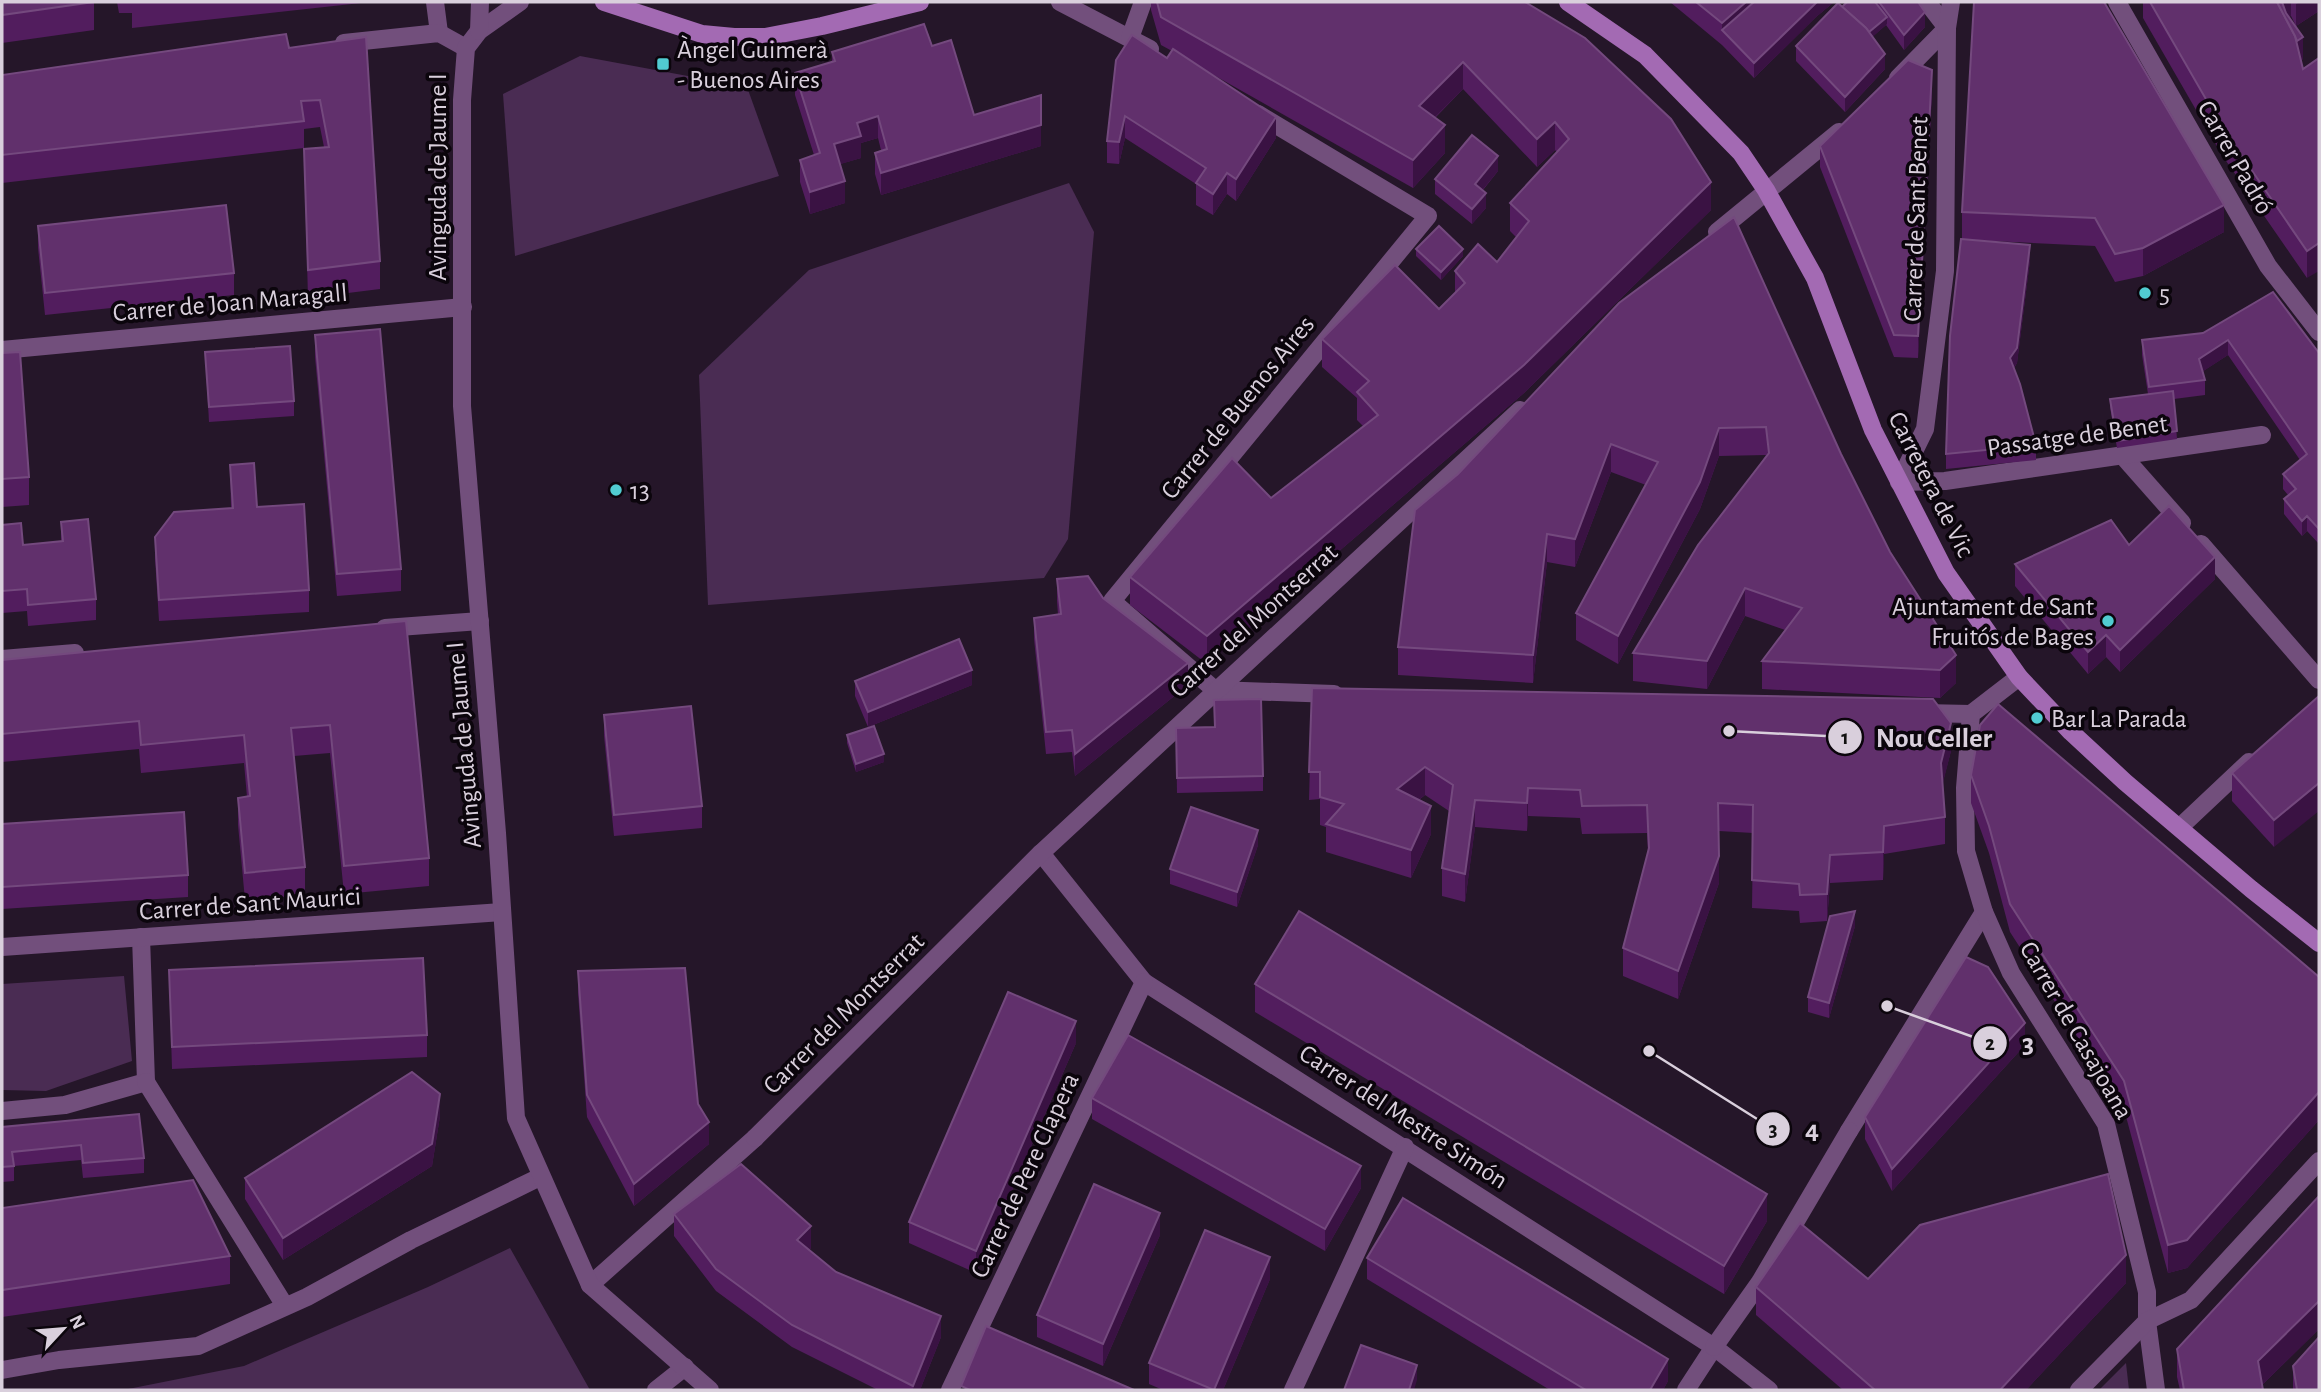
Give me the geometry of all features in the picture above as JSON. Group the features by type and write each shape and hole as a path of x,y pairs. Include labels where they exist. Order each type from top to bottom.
{"main road":[{"path":"604,2 702,34 765,37 920,2"},
{"name":"Carretera de Vic","path":"1568,2 1645,55 1741,153 1766,190 1815,278 1873,430 1899,482 1947,573 2019,677 2071,732 2125,782 2319,943"}],"street":[{"path":"435,2 439,33"},
{"path":"479,31 480,2"},
{"name":"Avinguda de Jaume I","path":"520,2 479,31 466,48 462,100 462,406 516,1118 590,1285 710,1390"},
{"path":"1060,2 1166,59"},
{"path":"1130,38 1143,2"},
{"path":"1927,2 1947,28"},
{"path":"1884,92 1947,28 1951,2"},
{"name":"Carrer Padró","path":"2117,2 2268,266 2319,331"},
{"name":"Carrer de Sant Benet","path":"1899,482 1925,429 1945,271 1947,28"},
{"path":"330,44 439,33 466,48"},
{"name":"Carrer de Buenos Aires","path":"1215,690 1112,601 1428,216 1237,102"},
{"path":"1705,243 1766,190 1856,119"},
{"name":"Carrer de Joan Maragall","path":"2,350 463,307"},
{"name":"Carrer del Montserrat","path":"590,1285 755,1138 1041,853 1215,690 1423,502 1533,397"},
{"name":"Passatge de Benet","path":"1899,482 1945,481 2262,435"},
{"path":"2122,455 2319,680"},
{"path":"370,630 480,621"},
{"path":"2,659 97,651"},
{"path":"1902,712 1971,714 2019,677"},
{"path":"1215,690 1352,694"},
{"name":"Carrer de Casajoana","path":"1971,714 1965,788 1966,851 1984,912 2011,973 2106,1124 2147,1292 2147,1321 2156,1390"},
{"path":"2180,827 2258,754"},
{"name":"Carrer del Mestre Simón","path":"1041,853 1144,982 1714,1347 1769,1390"},
{"name":"Carrer de Sant Maurici","path":"2,947 502,912"},
{"path":"1686,1390 1760,1282 1984,912"},
{"path":"141,937 146,1082 285,1306"},
{"name":"Carrer de Pere Clapera","path":"950,1390 1144,982"},
{"path":"2,1111 65,1105 146,1082"},
{"path":"1293,1390 1405,1147"},
{"path":"2079,1390 2147,1321 2192,1300 2319,1161"},
{"path":"2,1370 59,1360 198,1346 285,1306 540,1177"},
{"path":"656,1390 685,1367"}],"shaded area":[{"path":"580,56 747,87 779,176 515,256 503,94"},
{"path":"1069,183 1094,232 1068,539 1044,578 708,605 699,375 809,270"},
{"path":"124,976 132,1061 46,1091 2,1090 2,984"},
{"path":"510,1248 590,1390 123,1390 244,1366 428,1287"},
{"path":"2126,1363 2129,1390 2099,1390"}],"building":[{"path":"2,2 94,2 2,15"},
{"path":"1157,2 1525,2 1585,38 1671,119 1711,182 1524,365 1207,636 1130,577 1232,458 1271,498 1378,415 1357,392 1369,381 1322,339 1395,265 1439,309 1465,283 1455,271 1478,244 1497,262 1529,221 1510,203 1569,139 1555,122 1537,139 1463,62 1419,106 1445,125 1413,160 1161,17"},
{"path":"1696,2 1746,2 1722,23"},
{"path":"1754,2 1817,2 1754,63 1722,30"},
{"path":"1847,2 1875,2 1887,17 1869,32 1842,7"},
{"path":"1879,2 1918,2 1925,12 1904,35"},
{"path":"1974,2 2104,2 2224,205 2143,248 2115,254 2095,218 1962,212"},
{"path":"2150,2 2277,2 2295,36 2303,69 2319,58 2319,243 2307,251 2222,127"},
{"path":"2277,2 2282,2 2286,13 2303,37 2297,41 2295,36"},
{"path":"1838,3 1866,28 1885,54 1845,97 1796,46"},
{"path":"924,24 932,46 951,40 974,115 1041,95 1041,125 881,173 875,153 887,149 878,116 857,123 861,136 834,144 845,181 810,192 800,160 820,153 795,73 835,61 832,52"},
{"path":"286,34 289,48 366,37 380,261 308,270 304,149 329,147 320,100 301,101 304,121 2,155 2,75"},
{"path":"1132,35 1167,58 1173,49 1276,117 1236,179 1227,173 1213,194 1196,183 1206,168 1125,116 1119,142 1107,141 1116,60"},
{"path":"1908,60 1932,70 1918,336 1894,335 1820,146"},
{"path":"1472,135 1498,156 1475,184 1486,193 1472,209 1435,179"},
{"path":"226,205 234,273 45,293 38,226"},
{"path":"1734,217 1841,454 1890,552 1956,655 1940,670 1762,661 1802,608 1745,588 1707,661 1633,653 1698,545 1769,453 1766,427 1719,428 1700,482 1618,636 1576,613 1658,462 1611,444 1575,539 1547,534 1533,655 1398,647 1415,510 1458,474 1619,303"},
{"path":"1439,226 1463,249 1441,272 1416,249"},
{"path":"1961,239 2030,245 2017,348 2010,358 2020,384 2036,445 1946,454 1950,336"},
{"path":"2273,292 2319,353 2319,529 2307,516 2302,521 2284,499 2296,489 2283,474 2307,454 2228,340 2199,359 2205,380 2149,387 2142,340 2203,333"},
{"path":"380,329 401,569 337,574 315,335"},
{"path":"290,346 294,401 209,407 205,352"},
{"path":"20,352 29,477 2,479 2,353"},
{"path":"2173,391 2177,431 2117,441 2110,399"},
{"path":"254,463 257,507 304,504 309,590 159,600 155,537 174,512 233,508 230,465"},
{"name":"Ajuntament de Sant Fruitós de Bages","path":"2169,506 2215,557 2120,650 2106,635 2088,652 2015,564 2111,520 2129,545"},
{"path":"88,519 96,599 28,605 27,589 2,591 2,525 21,523 23,545 63,541 61,522"},
{"path":"1088,576 1103,598 1188,663 1075,754 1072,730 1046,732 1034,618 1061,614 1057,579"},
{"path":"406,621 429,858 344,866 330,725 291,728 305,867 245,873 238,798 250,796 244,735 141,745 139,721 2,734 2,660"},
{"path":"959,639 972,670 868,712 855,681"},
{"path":"1312,688 1933,699 1951,723 1941,763 1945,817 1884,826 1883,852 1830,855 1827,894 1800,895 1799,884 1752,880 1753,805 1718,803 1719,856 1678,971 1623,948 1649,848 1647,805 1582,806 1580,790 1528,788 1527,803 1475,800 1465,874 1442,868 1453,785 1425,767 1397,789 1431,806 1411,850 1326,824 1344,804 1320,797 1320,772 1309,772"},
{"path":"2319,696 2319,783 2274,820 2232,773"},
{"path":"1261,699 1263,776 1177,778 1176,728 1215,727 1214,700"},
{"path":"1998,704 2319,977 2319,1092 2187,1240 2168,1245 2124,1081 2010,904 1989,826 1971,775 1980,725"},
{"path":"691,706 702,806 614,815 604,715"},
{"path":"874,726 884,754 856,764 847,735"},
{"path":"1191,807 1258,830 1237,892 1170,869"},
{"path":"184,812 188,875 2,887 2,824"},
{"path":"1299,911 1767,1194 1724,1266 1255,984"},
{"path":"1855,911 1829,1003 1808,997 1830,916"},
{"path":"1966,957 1988,967 2025,1023 1892,1169 1865,1117"},
{"path":"423,958 427,1035 172,1047 169,970"},
{"path":"685,968 698,1104 709,1122 634,1184 587,1095 578,971"},
{"path":"1008,992 1076,1021 976,1251 909,1222"},
{"path":"1128,1035 1361,1166 1325,1229 1092,1098"},
{"path":"412,1072 440,1094 432,1144 283,1238 245,1178"},
{"path":"139,1114 144,1158 83,1163 81,1145 12,1152 14,1166 2,1167 2,1127"},
{"path":"741,1164 811,1226 797,1240 836,1272 941,1316 913,1386 792,1325 716,1269 674,1214"},
{"path":"2108,1174 2126,1255 2000,1390 1875,1390 1756,1287 1800,1223 1868,1279 1920,1225"},
{"path":"193,1180 230,1256 2,1290 2,1208"},
{"path":"1094,1184 1160,1213 1103,1344 1037,1315"},
{"path":"2319,1196 2319,1301 2258,1361 2263,1390 2184,1390 2177,1349"},
{"path":"1403,1198 1668,1359 1650,1390 1586,1390 1367,1258"},
{"path":"1205,1230 1270,1257 1214,1390 1149,1363"},
{"path":"986,1326 1134,1390 970,1390 961,1386"},
{"path":"2319,1337 2319,1390 2297,1390 2293,1366"},
{"path":"1361,1345 1417,1365 1409,1390 1344,1390"}],"place":[{"name":"Àngel Guimerà - Buenos Aires","path":"663,64"},
{"name":"5","path":"2145,293"},
{"name":"13","path":"616,490"},
{"name":"Ajuntament de Sant Fruitós de Bages","path":"2108,621"},
{"name":"Bar La Parada","path":"2037,718"},
{"name":"Nou Celler","path":"1729,731"},
{"name":"3","path":"1887,1006"},
{"name":"4","path":"1649,1051"}]}
